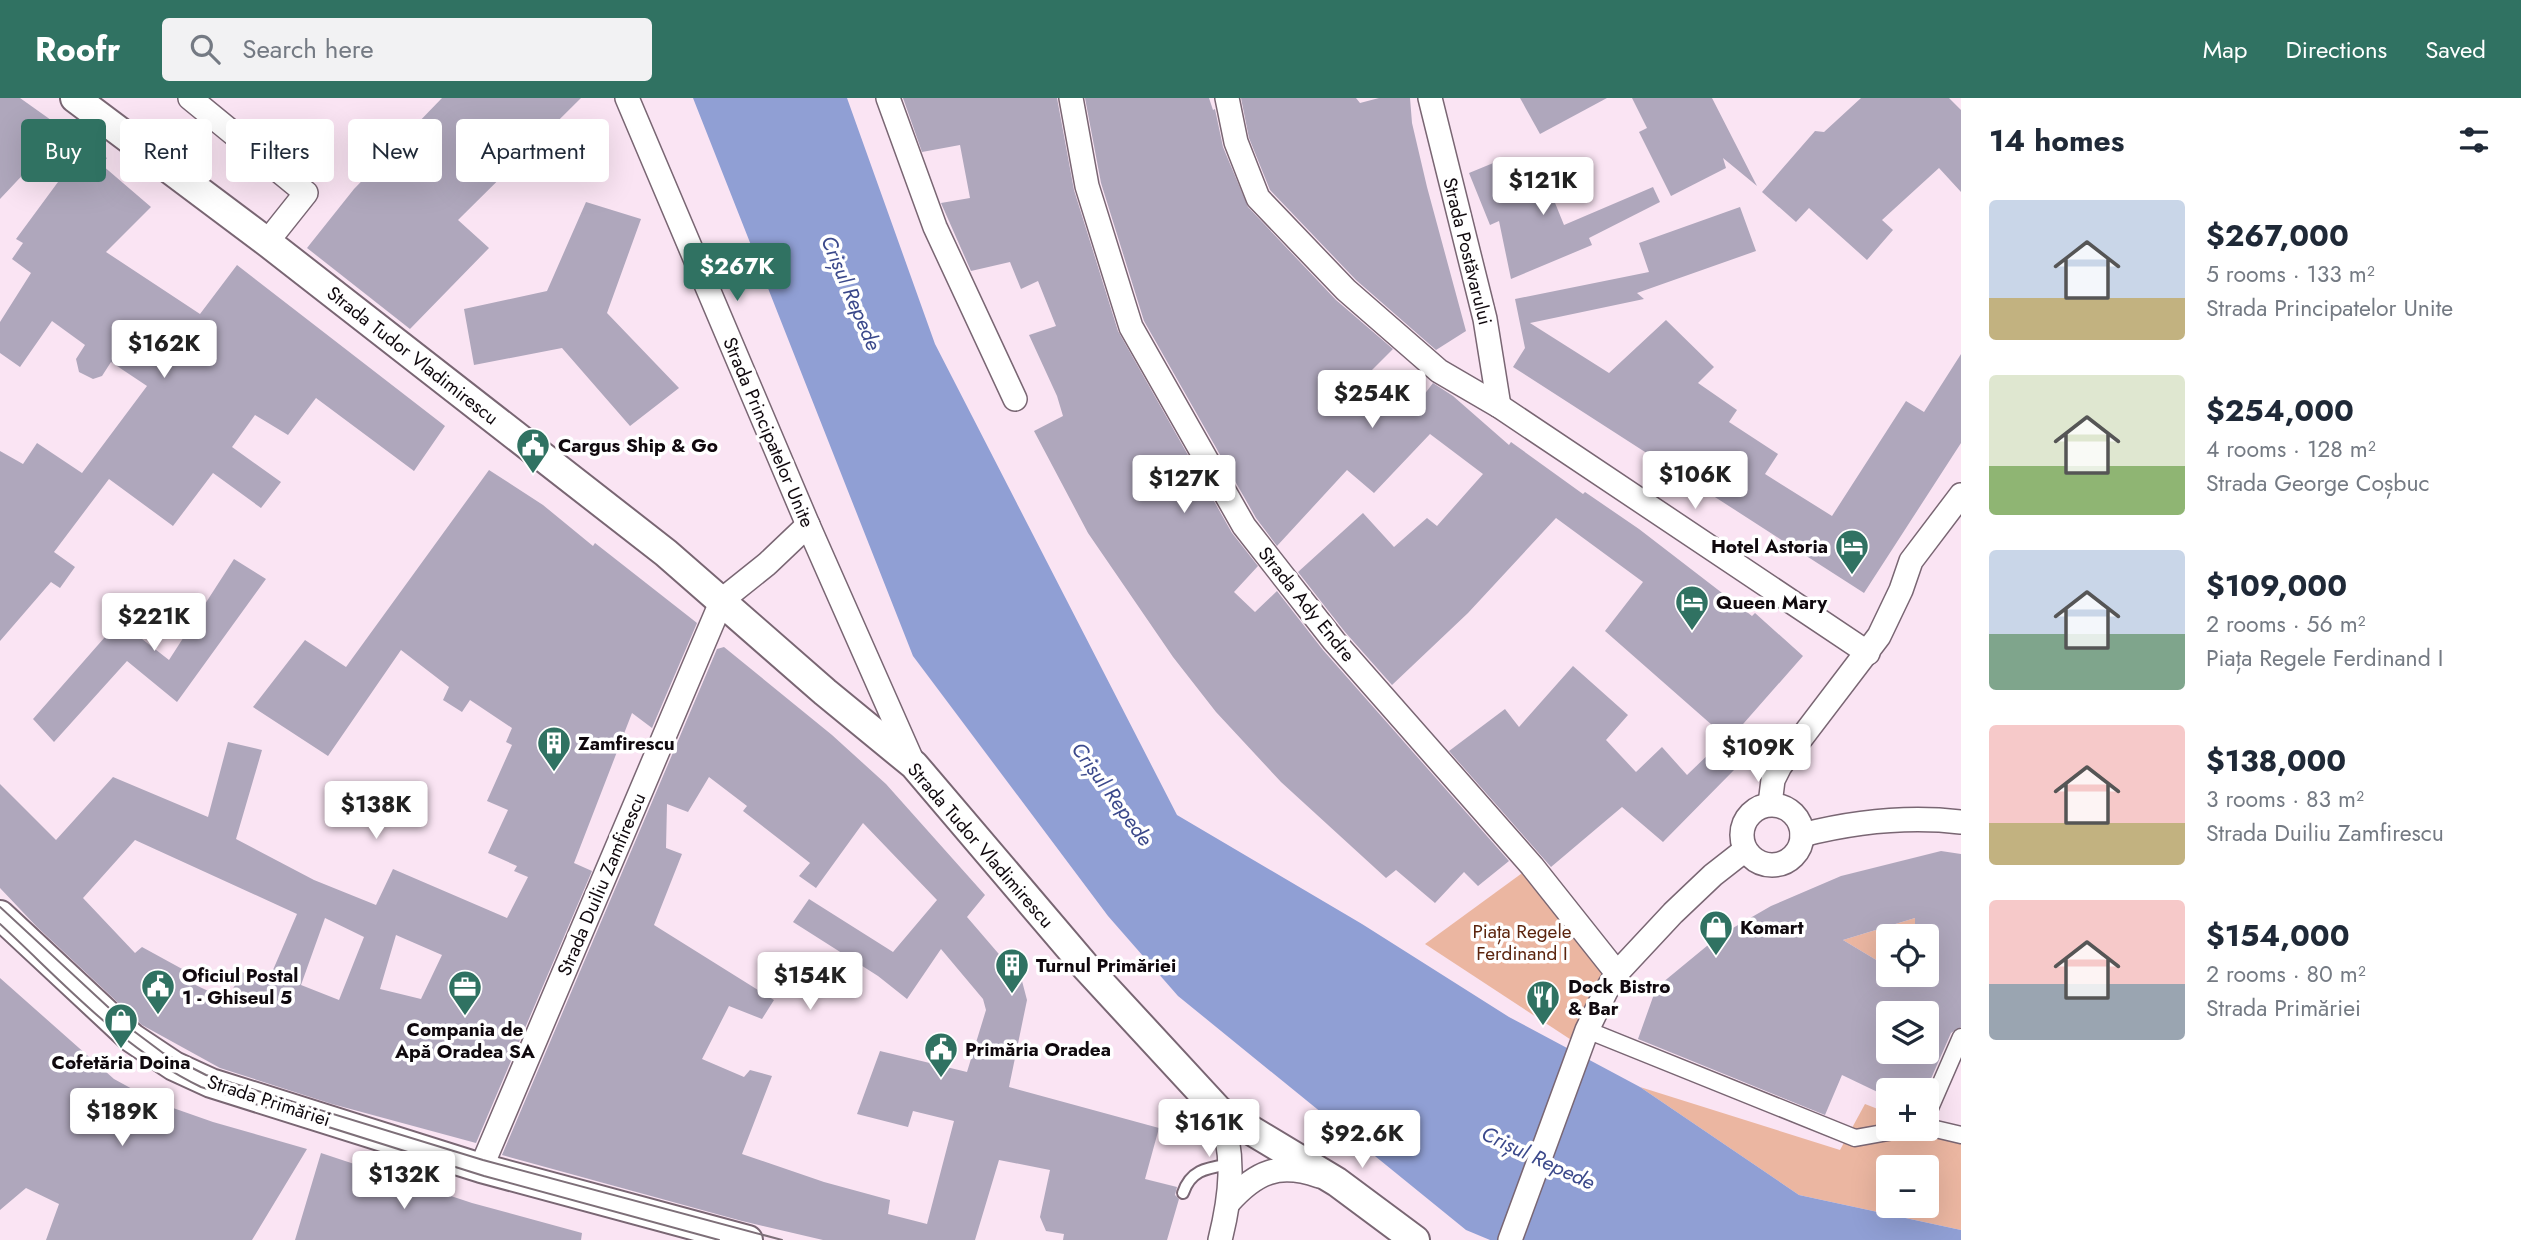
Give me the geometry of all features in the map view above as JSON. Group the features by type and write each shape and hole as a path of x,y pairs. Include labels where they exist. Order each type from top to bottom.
{"street":[{"name":"Strada Tudor Vladimirescu","path":"75,98 267,242 666,553 722,600 825,692 914,765 1086,967 1219,1111 1337,1182 1415,1240"},
{"path":"190,98 306,193 267,242"},
{"name":"Strada Principatelor Unite","path":"627,98 808,524 914,765"},
{"path":"888,98 935,227 1015,399"},
{"name":"Strada Ady Endre","path":"1071,98 1087,186 1131,327 1244,526 1334,641 1532,866 1618,973"},
{"path":"1227,98 1236,142 1258,198 1346,290 1439,371 1499,406 1868,653"},
{"name":"Strada Postăvarului","path":"1430,98 1485,319 1499,406"},
{"path":"1770,804 1773,780 1780,766 1868,653 1894,606 1910,561 1961,495"},
{"path":"722,600 766,564 808,524"},
{"name":"Strada Duiliu Zamfirescu","path":"481,1168 722,600"},
{"path":"1770,804 1789,809 1800,825 1802,835 1796,853 1780,864 1760,863 1745,849 1741,840 1745,820 1751,811 1770,804"},
{"path":"1802,835 1861,824 1961,822"},
{"path":"1510,1240 1583,1043 1606,991 1618,973 1699,888 1745,849"},
{"name":"Strada Primăriei","path":"0,915 132,1038 174,1066 211,1083 481,1168 748,1240"},
{"path":"1939,1087 1961,1037"},
{"path":"1583,1043 1855,1138 1876,1134"},
{"path":"1219,1111 1227,1132 1231,1164 1229,1202 1220,1240"},
{"path":"1939,1130 1961,1135"},
{"path":"1229,1202 1247,1183 1276,1170 1308,1172 1337,1182"}],"lane":[{"path":"1183,1193 1190,1179 1201,1169 1231,1164"}],"green space":[{"name":"Piața Regele Ferdinand I","path":"1532,866 1617,973 1582,1047 1425,944"},
{"path":"1915,918 1915,924 1895,924"},
{"path":"1876,930 1876,960 1843,940"},
{"path":"1640,1087 1840,1150 1865,1104 1876,1108 1876,1141 1939,1141 1939,1131 1961,1135 1961,1230 1905,1218 1939,1218 1939,1155 1876,1155 1876,1212 1799,1195"}],"water":[{"name":"Crișul Repede","path":"693,98 847,98 935,344 1177,815 1362,924 1509,1017 1640,1087 1799,1195 1876,1212 1876,1218 1905,1218 1961,1230 1961,1240 1490,1240 1466,1230 1178,996 1108,916 913,656"}],"building":[{"path":"0,98 20,98 50,119 21,119 21,177 0,199"},
{"path":"442,98 581,98 560,119 456,119 456,182 496,182 458,220 489,248 410,329 307,248 361,182 442,182 442,119 422,119"},
{"path":"903,98 1057,98 1074,190 1118,331 1232,533 1258,566 1234,592 1255,612 1277,591 1323,650 1509,861 1478,886 1464,872 1435,903 1396,870 1386,878 1281,782 1216,712 1173,657 1088,533 1034,431 1063,416 1057,396 1029,335 1056,326 1038,281 1021,289 1010,262 971,271 941,203 970,198 960,145 922,152"},
{"path":"1085,98 1209,98 1213,110 1215,109 1223,147 1248,207 1336,300 1393,349 1368,374 1411,412 1433,383 1453,396 1509,445 1511,442 1583,494 1585,492 1639,529 1752,616 1755,613 1803,656 1729,740 1605,631 1643,582 1556,518 1468,613 1392,685 1345,632 1298,572 1363,513 1394,547 1427,518 1437,526 1483,474 1430,434 1374,493 1347,470 1277,546 1256,518 1144,321 1101,183"},
{"path":"1241,98 1356,98 1360,103 1379,98 1410,98 1412,123 1427,187 1466,331 1436,350 1356,280 1270,190 1249,138"},
{"path":"1520,98 1607,98 1540,134"},
{"path":"1632,98 1712,98 1757,186 1723,158 1726,168 1671,196 1639,132 1647,128"},
{"path":"1861,98 1949,98 1961,110 1961,192 1939,168 1882,220 1893,230 1867,260 1809,208 1796,222 1762,192 1815,131 1824,132"},
{"path":"1503,159 1511,179 1540,166 1564,225 1653,187 1660,202 1589,238 1592,245 1511,279 1499,221 1490,225 1469,173"},
{"path":"106,168 151,207 106,252 200,314 237,265 445,426 414,471 316,398 288,435 255,415 232,447 281,482 261,508 213,473 173,526 109,479 54,552 75,567 60,588 51,582 0,641 0,451 23,464 37,443 82,473 147,386 111,362 102,376 93,379 79,372 76,359 85,345 52,321 20,367 0,353 0,322 31,273 12,259 23,243 16,239 58,182 106,182"},
{"path":"586,202 641,219 607,313 679,388 630,426 562,348 474,365 464,309 547,291"},
{"path":"1740,207 1756,251 1637,293 1644,299 1530,323 1609,373 1666,320 1714,367 1698,383 1737,410 1729,422 1778,454 1765,474 1832,516 1906,401 1924,412 1961,354 1961,443 1864,593 1513,367 1525,348 1515,299 1649,272 1639,243"},
{"path":"489,470 543,505 593,546 595,543 697,623 652,728 632,713 574,863 592,871 476,1143 332,1104 220,1068 142,1025 37,927 0,888 0,784 56,840 113,777 208,817 228,742 262,750 236,839 314,880 376,905 393,869 507,918 528,877 514,871 517,866 488,853 508,810 487,801 512,745 506,742 512,728 470,700 462,712 443,700 449,687 401,650 328,756 253,707 305,640 346,667","holes":["135,840 297,914 267,984 242,972 227,1000 181,978 184,970 142,947 135,953 83,898","325,918 364,937 339,1000 301,985","396,935 442,955 421,999 380,989"]},
{"path":"234,559 266,579 177,702 127,661 54,742 33,719 119,621 169,660"},
{"path":"724,647 832,735 886,784 985,895 967,917 1022,981 1027,1000 1009,1087 1159,1128 1145,1179 1177,1187 1175,1195 1179,1199 1167,1240 1063,1240 1064,1234 1046,1231 1040,1217 1050,1170 999,1160 975,1240 823,1240 742,1221 502,1155 717,649","holes":["709,777 747,806 743,811 810,863 799,876 816,888 863,823 937,900 893,952 809,899 793,922 878,976 907,999 941,949 983,999 986,1010 967,1072 880,1051 857,1114 908,1127 913,1111 954,1121 927,1224 888,1214 890,1200 824,1182 742,1154 772,1076 750,1070 744,1077 702,1059 729,1006 762,1019 774,1000 654,925 682,854 666,848 667,804 688,812"]},
{"path":"1573,666 1628,715 1606,740 1636,772 1662,747 1687,775 1714,749 1734,770 1663,842 1622,807 1551,867 1449,751 1505,709 1519,727"},
{"path":"1941,851 1961,854 1961,1027 1951,1033 1939,1060 1939,1001 1876,1001 1876,1064 1937,1064 1931,1078 1876,1078 1876,1091 1842,1075 1825,1115 1638,1039 1658,983 1662,983 1719,936 1771,906 1841,876"},
{"path":"0,978 114,1079 156,1102 213,1122 307,1149 252,1240 46,1240 59,1204 26,1188 0,1210"},
{"path":"321,1153 472,1203 582,1233 581,1240 295,1240"}],"tram line":[{"path":"0,907 135,1032 163,1053 206,1075 483,1160 782,1240"},
{"path":"0,924 119,1034 145,1054 201,1087 484,1176 719,1240"}],"place":[{"name":"Cargus Ship & Go","path":"533,475"},
{"name":"Hotel Astoria","path":"1852,576"},
{"name":"Queen Mary","path":"1692,632"},
{"name":"Zamfirescu","path":"554,773"},
{"name":"Komart","path":"1716,957"},
{"name":"Turnul Primăriei","path":"1012,995"},
{"name":"Oficiul Postal 1 - Ghiseul 5","path":"158,1016"},
{"name":"Compania de Apă Oradea SA","path":"465,1017"},
{"name":"Dock Bistro & Bar","path":"1543,1027"},
{"name":"Cofetăria Doina","path":"121,1050"},
{"name":"Primăria Oradea","path":"941,1079"}]}
